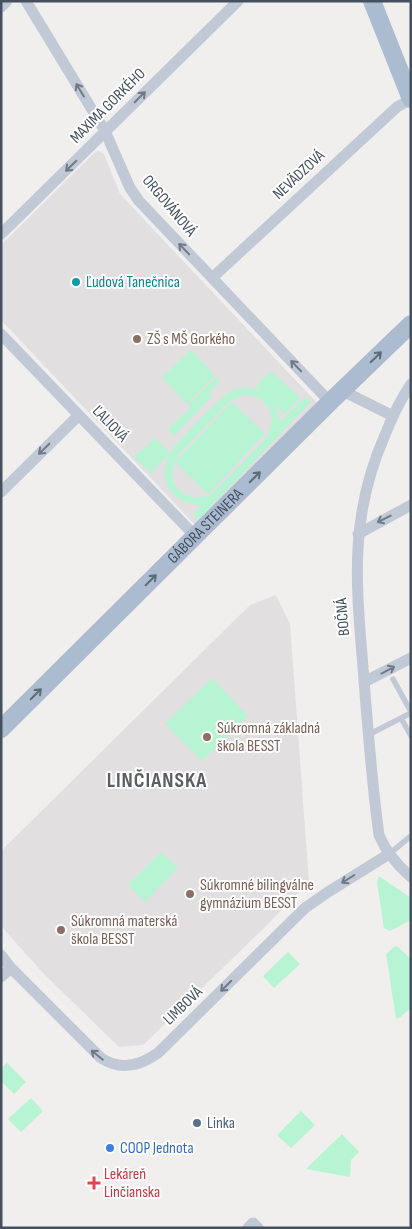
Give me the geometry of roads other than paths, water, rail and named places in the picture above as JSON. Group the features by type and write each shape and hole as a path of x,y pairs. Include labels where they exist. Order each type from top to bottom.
{"main road":[{"path":"372,1 411,99"},
{"name":"GÁBORA STEINERA","path":"1,729 411,324"}],"street":[{"path":"1,7 7,1"},
{"name":"ORGOVÁNOVÁ","path":"26,1 105,132 133,194 144,207 212,278 336,396 393,416"},
{"name":"MAXIMA GORKÉHO","path":"1,234 238,1"},
{"name":"NEVÄDZOVÁ","path":"212,278 397,106 411,99"},
{"name":"ĽALIOVÁ","path":"1,334 195,536"},
{"name":"BOČNÁ","path":"411,384 393,416 368,478 358,534 357,591 378,835 389,854 406,867 411,877"},
{"path":"1,492 79,415"},
{"path":"358,534 411,506"},
{"path":"364,682 411,658"},
{"name":"LIMBOVÁ","path":"1,955 11,968 101,1058 120,1066 140,1064 158,1053 305,908 324,894 389,854"},
{"path":"1,977 11,968"},
{"path":"248,1228 253,1222 258,1228"}],"lane":[{"path":"368,735 411,713 393,679"},
{"path":"401,718 411,736"},
{"path":"389,854 411,836"}],"place":[{"name":"Ľudová Tanečnica","path":"76,282"},
{"name":"ZŠ s MŠ Gorkého","path":"137,339"},
{"name":"Súkromná základná škola BESST","path":"207,737"},
{"name":"Súkromné bilingválne gymnázium BESST","path":"190,894"},
{"name":"Súkromná materská škola BESST","path":"61,930"},
{"name":"Linka","path":"197,1123"},
{"name":"COOP Jednota","path":"110,1148"},
{"name":"Lekáreň Linčianska","path":"94,1183"}],"district":[{"name":"LINČIANSKA","path":"157,780"}]}
